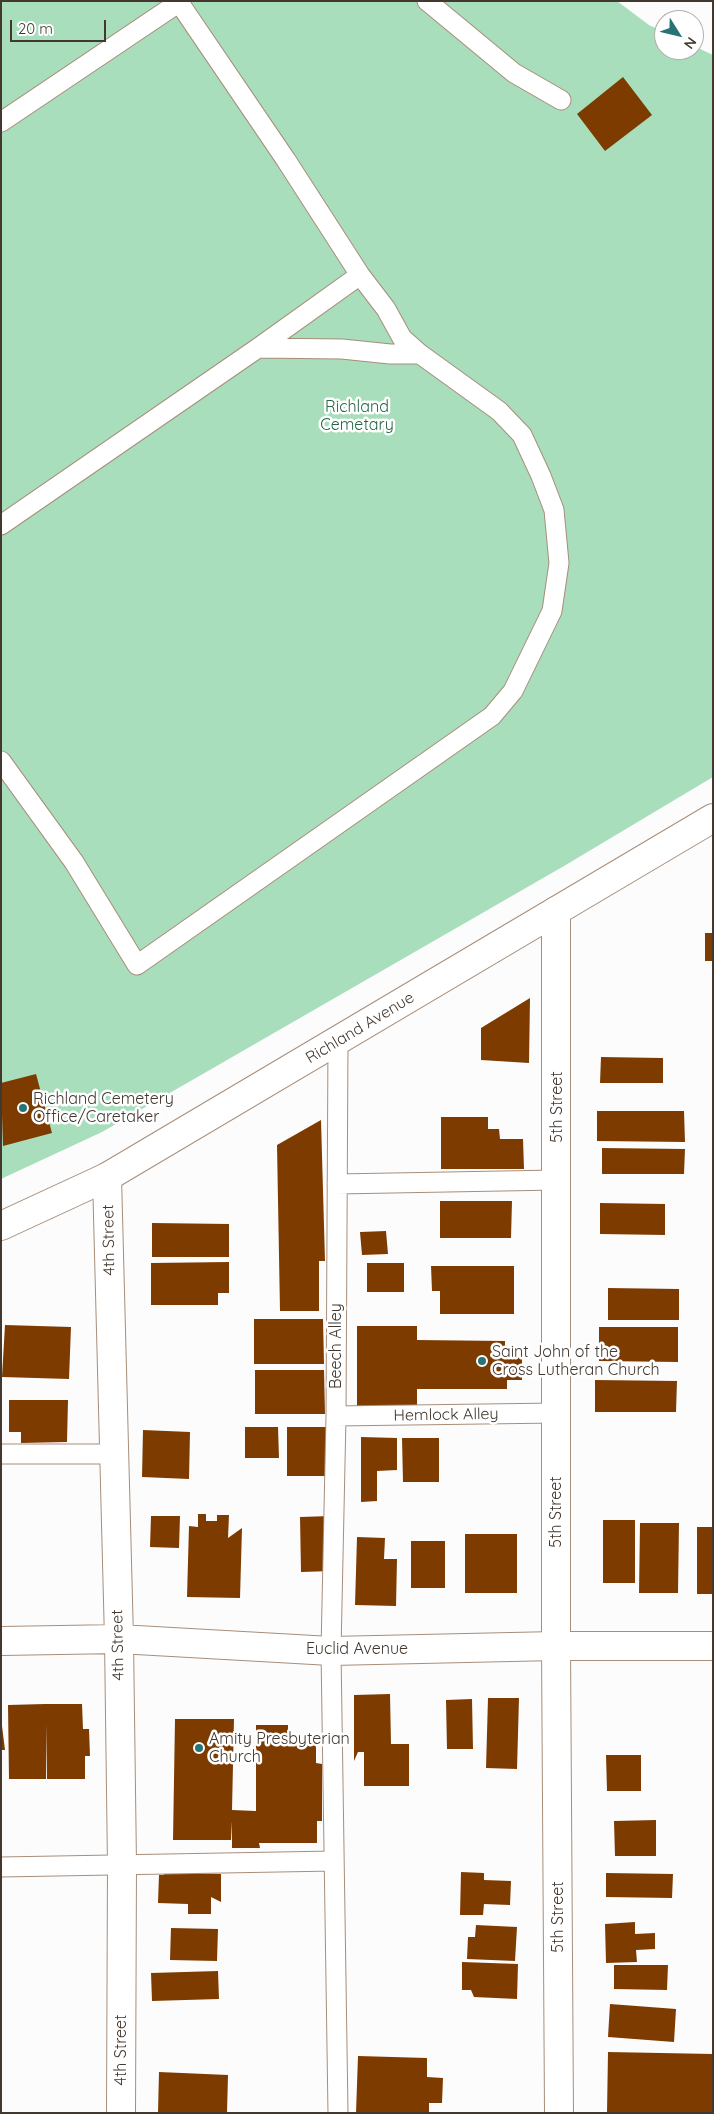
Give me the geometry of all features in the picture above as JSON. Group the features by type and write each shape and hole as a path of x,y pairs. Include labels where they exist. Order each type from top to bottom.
{"street":[{"name":"Richland Avenue","path":"1,1226 107,1177 713,818"},
{"name":"5th Street","path":"556,911 556,1646 559,2113"},
{"name":"4th Street","path":"107,1177 119,1639 122,1865 121,2113"},
{"name":"Euclid Avenue","path":"1,1641 119,1639 331,1651 556,1646 713,1646"}],"lane":[{"path":"427,1 514,73 561,100"},
{"path":"1,122 179,2 286,160 360,275 386,309 402,338 420,354 500,411 522,435 554,510 559,563 552,610 512,691 492,716 137,965 74,862 1,761"},
{"path":"1,525 258,348 360,275"},
{"path":"258,348 342,349 390,354 420,354"},
{"name":"Beech Alley","path":"338,1041 336,1416 331,1651 338,2113"},
{"path":"337,1184 557,1180"},
{"name":"Hemlock Alley","path":"336,1416 557,1413"},
{"path":"1,1454 114,1454"},
{"path":"1,1867 334,1861"}],"green space":[{"name":"Richland Cemetary","path":"1,1 617,1 654,27 654,60 704,60 704,51 713,55 713,777 564,866 102,1132 1,1179"}],"building":[{"path":"623,77 652,115 605,151 577,114"},
{"path":"705,933 713,933 713,961 705,961"},
{"path":"530,998 529,1063 481,1060 481,1028"},
{"path":"601,1057 663,1058 663,1083 600,1083"},
{"name":"Richland Cemetery Office/Caretaker","path":"36,1074 52,1133 3,1146 1,1083"},
{"path":"597,1111 684,1111 685,1142 597,1141"},
{"path":"441,1117 488,1117 488,1129 499,1129 500,1139 523,1139 524,1169 441,1169"},
{"path":"321,1120 325,1261 319,1261 319,1311 280,1311 277,1145"},
{"path":"602,1148 685,1149 684,1174 602,1174"},
{"path":"440,1201 512,1201 511,1238 440,1238"},
{"path":"600,1203 665,1204 665,1235 600,1234"},
{"path":"152,1223 229,1224 229,1257 152,1257"},
{"path":"386,1231 388,1254 362,1255 360,1232"},
{"path":"229,1262 229,1293 218,1293 218,1305 151,1305 151,1263"},
{"path":"367,1263 404,1263 404,1292 367,1292"},
{"path":"431,1266 514,1266 514,1314 440,1314 440,1291 432,1291"},
{"path":"608,1288 679,1289 679,1320 608,1320"},
{"path":"254,1319 323,1319 324,1364 254,1364"},
{"path":"5,1325 71,1327 69,1379 2,1377"},
{"path":"357,1326 417,1326 417,1340 505,1341 505,1354 522,1354 522,1380 507,1380 507,1389 417,1389 417,1409 357,1409"},
{"path":"599,1327 678,1327 678,1362 599,1361"},
{"path":"255,1370 324,1370 325,1414 255,1414"},
{"path":"595,1380 677,1381 676,1412 595,1412"},
{"path":"9,1400 68,1400 67,1442 21,1443 21,1432 9,1432"},
{"path":"245,1427 278,1427 279,1458 245,1458"},
{"path":"287,1427 326,1427 326,1476 287,1476"},
{"path":"143,1430 190,1432 189,1479 142,1477"},
{"path":"361,1437 397,1438 397,1470 377,1471 377,1501 361,1502"},
{"path":"402,1438 439,1438 439,1482 403,1482"},
{"path":"198,1514 206,1514 206,1521 217,1521 217,1515 229,1515 228,1538 242,1528 240,1598 187,1597 189,1526 198,1527"},
{"path":"151,1516 180,1516 179,1548 150,1547"},
{"path":"331,1516 332,1571 301,1572 300,1517"},
{"path":"603,1520 635,1520 635,1583 603,1583"},
{"path":"640,1523 679,1523 678,1593 639,1593"},
{"path":"697,1527 713,1527 713,1594 697,1594"},
{"path":"465,1534 517,1534 517,1593 465,1593"},
{"path":"357,1537 385,1538 384,1559 397,1559 396,1606 355,1605"},
{"path":"411,1541 445,1541 445,1588 411,1588"},
{"path":"390,1694 391,1744 409,1744 409,1786 364,1786 364,1752 358,1752 354,1761 354,1695"},
{"path":"488,1698 519,1698 517,1769 486,1768"},
{"path":"472,1699 473,1749 447,1749 446,1700"},
{"path":"82,1704 83,1729 89,1729 90,1756 85,1756 85,1779 47,1779 46,1724 46,1779 9,1779 8,1705"},
{"path":"1,1718 5,1750 1,1750"},
{"path":"175,1719 234,1719 232,1810 256,1811 256,1725 288,1725 288,1741 316,1741 316,1763 322,1764 322,1821 317,1821 317,1843 259,1843 260,1848 232,1848 232,1821 231,1840 173,1840"},
{"path":"606,1755 641,1755 641,1791 607,1791"},
{"path":"656,1820 656,1856 615,1856 614,1821"},
{"path":"461,1872 484,1873 484,1880 511,1881 510,1905 484,1904 483,1915 460,1915"},
{"path":"164,1873 221,1874 221,1902 211,1897 211,1914 188,1914 188,1904 158,1903 159,1875 164,1875"},
{"path":"606,1873 673,1874 672,1898 606,1897"},
{"path":"635,1922 635,1934 655,1933 655,1949 636,1950 637,1962 606,1963 605,1924"},
{"path":"476,1925 517,1927 515,1961 467,1959 468,1937 475,1937"},
{"path":"171,1928 218,1929 217,1961 170,1960"},
{"path":"462,1962 518,1964 517,1999 474,1997 471,1990 462,1990"},
{"path":"614,1965 668,1965 667,1990 614,1989"},
{"path":"218,1971 219,1999 152,2001 151,1973"},
{"path":"610,2004 676,2009 674,2042 608,2037"},
{"path":"608,2052 713,2054 713,2113 607,2113"},
{"path":"358,2056 427,2058 427,2077 443,2078 442,2103 429,2103 429,2113 356,2113"},
{"path":"159,2072 228,2075 227,2113 158,2113"}],"place":[{"name":"Richland Cemetery Office/Caretaker","path":"23,1108"},
{"name":"Saint John of the Cross Lutheran Church","path":"482,1361"},
{"name":"Amity Presbyterian Church","path":"199,1748"}]}
